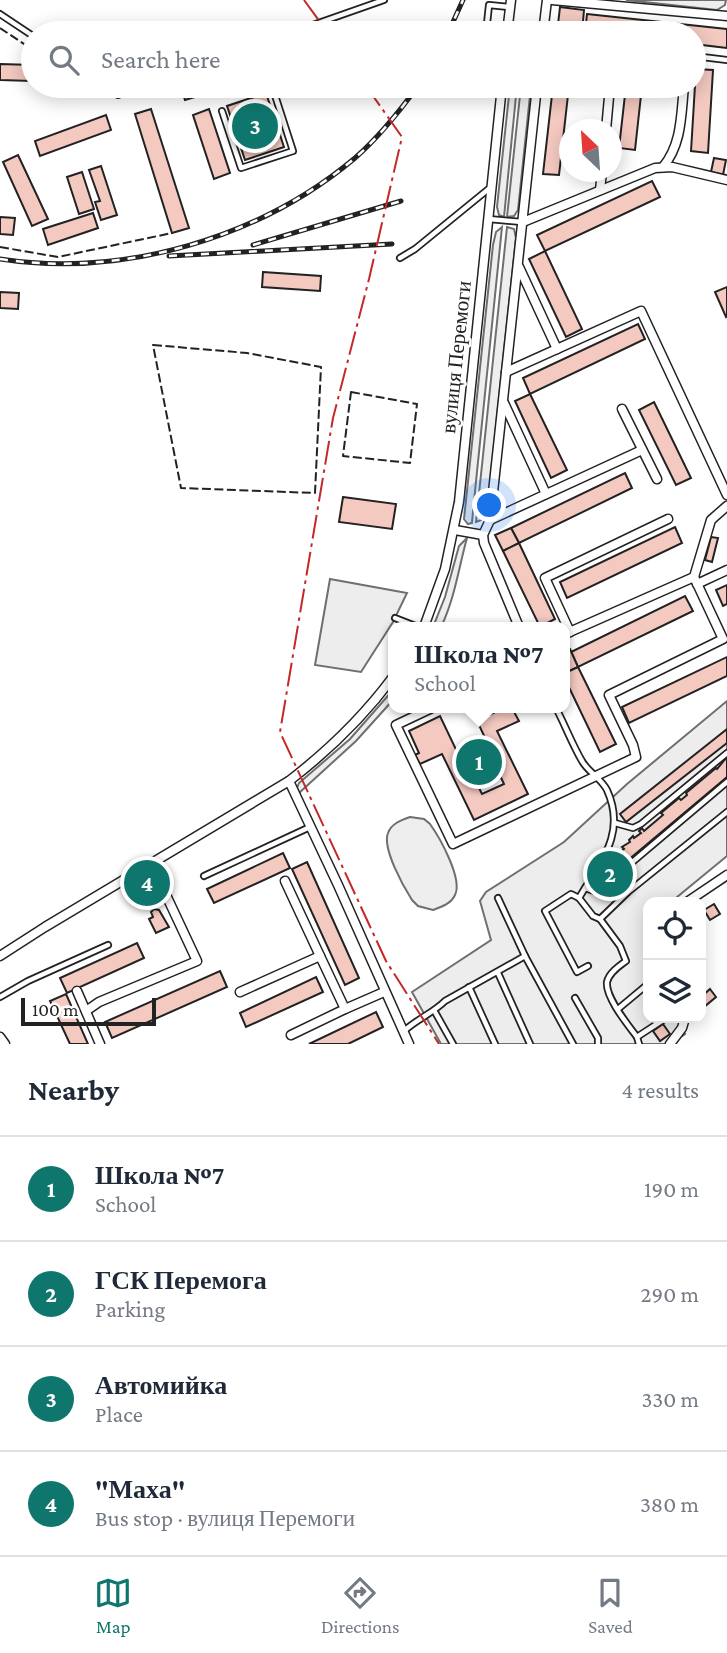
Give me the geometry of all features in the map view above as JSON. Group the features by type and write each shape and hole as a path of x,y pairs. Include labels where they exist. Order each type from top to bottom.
{"street":[{"path":"545,21 549,0 727,16"},
{"path":"508,21 510,3"},
{"name":"вулиця Перемоги","path":"426,622 439,592 455,530 501,98"},
{"path":"517,622 483,535 489,520 536,98"},
{"path":"607,119 609,98"},
{"path":"663,167 678,142 683,98"},
{"path":"523,222 647,170 673,167 727,180"},
{"path":"600,190 601,182"},
{"path":"518,265 557,349"},
{"path":"506,372 640,311 727,495"},
{"path":"503,400 546,494"},
{"path":"622,409 657,479"},
{"path":"489,520 642,450"},
{"path":"421,713 396,725 453,844 636,757 609,695 723,639 695,580 711,520 727,506"},
{"path":"563,622 545,578 668,519"},
{"path":"455,530 483,535"},
{"path":"570,632 695,580 727,570"},
{"path":"0,956 151,863 268,796 339,738 388,683"},
{"path":"289,781 409,1044"},
{"path":"86,1011 99,1002 197,961 151,863"},
{"path":"694,897 727,874"},
{"path":"285,881 345,1009"},
{"path":"240,992 320,956"},
{"path":"76,991 100,1044"},
{"path":"290,1035 384,992"},
{"path":"670,1044 684,1023"},
{"path":"0,1037 5,1044"}],"lane":[{"path":"324,21 384,0"},
{"path":"487,21 489,5 510,3"},
{"path":"0,14 21,28"},
{"path":"706,57 727,60"},
{"path":"222,111 241,168 293,151 276,98"},
{"path":"400,258 415,249 492,186"},
{"path":"489,219 523,222"},
{"path":"395,618 405,622"},
{"path":"558,713 582,761 606,788 615,823 613,836 603,860 579,898"},
{"path":"615,823 632,828 641,824 727,753"},
{"path":"585,888 597,892 727,782"},
{"path":"600,919 628,892 727,812"},
{"path":"204,876 311,826"},
{"path":"588,966 577,972 545,911 571,894 579,898 593,916 600,919 620,946 626,961 607,981 608,993 639,1044"},
{"path":"498,898 525,956 573,1044"},
{"path":"0,997 28,981 108,945"},
{"path":"403,1031 418,1019 435,1012 445,1001 525,956"},
{"path":"498,973 530,1044"},
{"path":"469,987 495,1044"},
{"path":"618,1009 643,988"},
{"path":"576,999 598,1038 598,1044"},
{"path":"435,1012 453,1044"},
{"path":"637,1037 658,1023"}],"shaded area":[{"path":"626,0 726,0 725,5 717,10"},
{"path":"509,98 516,98 504,217 499,215 497,207"},
{"path":"520,98 530,98 518,210 514,216 507,217"},
{"path":"502,227 472,523 468,524 464,519 493,245 496,232"},
{"path":"507,227 514,229 516,238 487,511 484,519 476,522"},
{"path":"467,538 446,616 443,622 435,622 445,597 459,546"},
{"path":"330,579 407,593 393,622 388,622 388,630 361,672 315,665"},
{"path":"388,696 388,706 356,741 299,793 299,783 350,739"},
{"path":"727,701 727,856 677,897 643,897 643,1023 681,1023 685,1034 670,1044 441,1044 412,992 491,940 480,901 486,892 564,842 627,784"},
{"path":"410,817 424,819 430,824 444,848 456,879 457,888 451,901 433,910 418,906 412,900 394,867 388,848 388,833 391,827"}],"building":[{"path":"560,7 584,10 583,21 558,21"},
{"path":"587,14 652,21 586,21"},
{"path":"706,27 727,29 727,48 706,45"},
{"path":"0,64 21,65 21,81 0,80"},
{"path":"706,70 713,70 708,153 691,151 694,98 706,98"},
{"path":"251,98 268,98 284,147 245,160 227,106"},
{"path":"552,98 568,98 565,119 559,119 559,175 543,174"},
{"path":"625,98 641,98 635,150 622,148"},
{"path":"151,109 189,228 172,233 135,114"},
{"path":"209,109 230,173 214,179 193,115"},
{"path":"106,115 111,130 40,156 35,141"},
{"path":"18,155 48,219 32,226 3,162"},
{"path":"714,158 726,160 723,175 711,172"},
{"path":"101,166 117,215 101,220 95,202 100,201 89,170"},
{"path":"82,172 94,209 79,214 67,177"},
{"path":"652,181 660,197 545,251 537,235"},
{"path":"93,213 98,228 48,245 43,229"},
{"path":"0,217 15,218 13,235 0,234"},
{"path":"545,251 582,329 566,337 529,259"},
{"path":"263,272 321,276 320,291 262,287"},
{"path":"727,287 727,316 726,317 715,292"},
{"path":"0,292 19,293 18,309 0,308"},
{"path":"638,324 645,339 530,394 523,378"},
{"path":"530,394 567,470 551,478 515,401"},
{"path":"654,402 691,478 676,485 639,410"},
{"path":"625,473 632,488 519,543 511,528"},
{"path":"343,497 396,504 392,529 339,522"},
{"path":"675,527 682,543 567,598 560,582"},
{"path":"511,528 519,543 503,551 495,535"},
{"path":"711,537 718,538 712,562 705,560"},
{"path":"519,543 555,619 538,622 503,551"},
{"path":"727,585 727,604 723,606 716,590"},
{"path":"685,596 693,611 578,667 571,652"},
{"path":"570,649 578,667 570,671"},
{"path":"727,657 727,676 629,723 622,707"},
{"path":"578,667 616,744 600,752 570,689 570,671"},
{"path":"493,713 515,713 519,721 497,731 528,794 474,820 442,754 420,764 415,755 419,753 409,731 440,716 461,760 489,746 477,721","holes":["494,763 504,784 482,794 472,774"]},
{"path":"727,729 727,743 626,822 620,814"},
{"path":"727,757 727,777 627,861 620,852 624,849 622,847 630,842 633,836 634,838 641,833 639,831 642,828 644,831 663,815 661,813 679,798 681,800 687,795 686,793 717,769"},
{"path":"283,853 290,868 214,903 207,889"},
{"path":"307,862 359,978 345,985 292,869"},
{"path":"714,904 720,914 710,920 706,909"},
{"path":"154,909 159,910 169,927 156,933 149,919 153,917 151,912"},
{"path":"137,943 144,958 67,993 60,978"},
{"path":"220,971 227,987 112,1038 105,1022"},
{"path":"316,977 323,992 246,1027 240,1013"},
{"path":"710,989 716,997 706,1005 706,993"},
{"path":"66,994 88,1044 70,1044 50,1001"},
{"path":"376,1012 383,1027 348,1044 309,1044"},
{"path":"663,1024 670,1034 660,1041 653,1031"}],"railway":[{"path":"453,21 463,0"},
{"path":"0,259 47,263 94,262 188,246 233,230 277,210 318,186 372,142 409,98"},
{"path":"253,245 401,201"},
{"path":"169,256 392,244"}],"fence":[{"path":"0,28 21,42"},
{"path":"0,247 58,257 172,233"},
{"path":"153,345 247,353 321,367 315,493 181,488 153,345"},
{"path":"351,392 417,404 410,463 343,456 351,392"}],"power":[{"path":"304,0 319,21"},
{"path":"374,98 402,137 333,418 280,732 386,961 439,1044"}],"place":[{"name":"Автомийка","path":"255,126"},
{"name":"Школа №7","path":"479,762"},
{"name":"ГСК Перемога","path":"610,874"},
{"name":"\"Маха\"","path":"147,883"}]}
